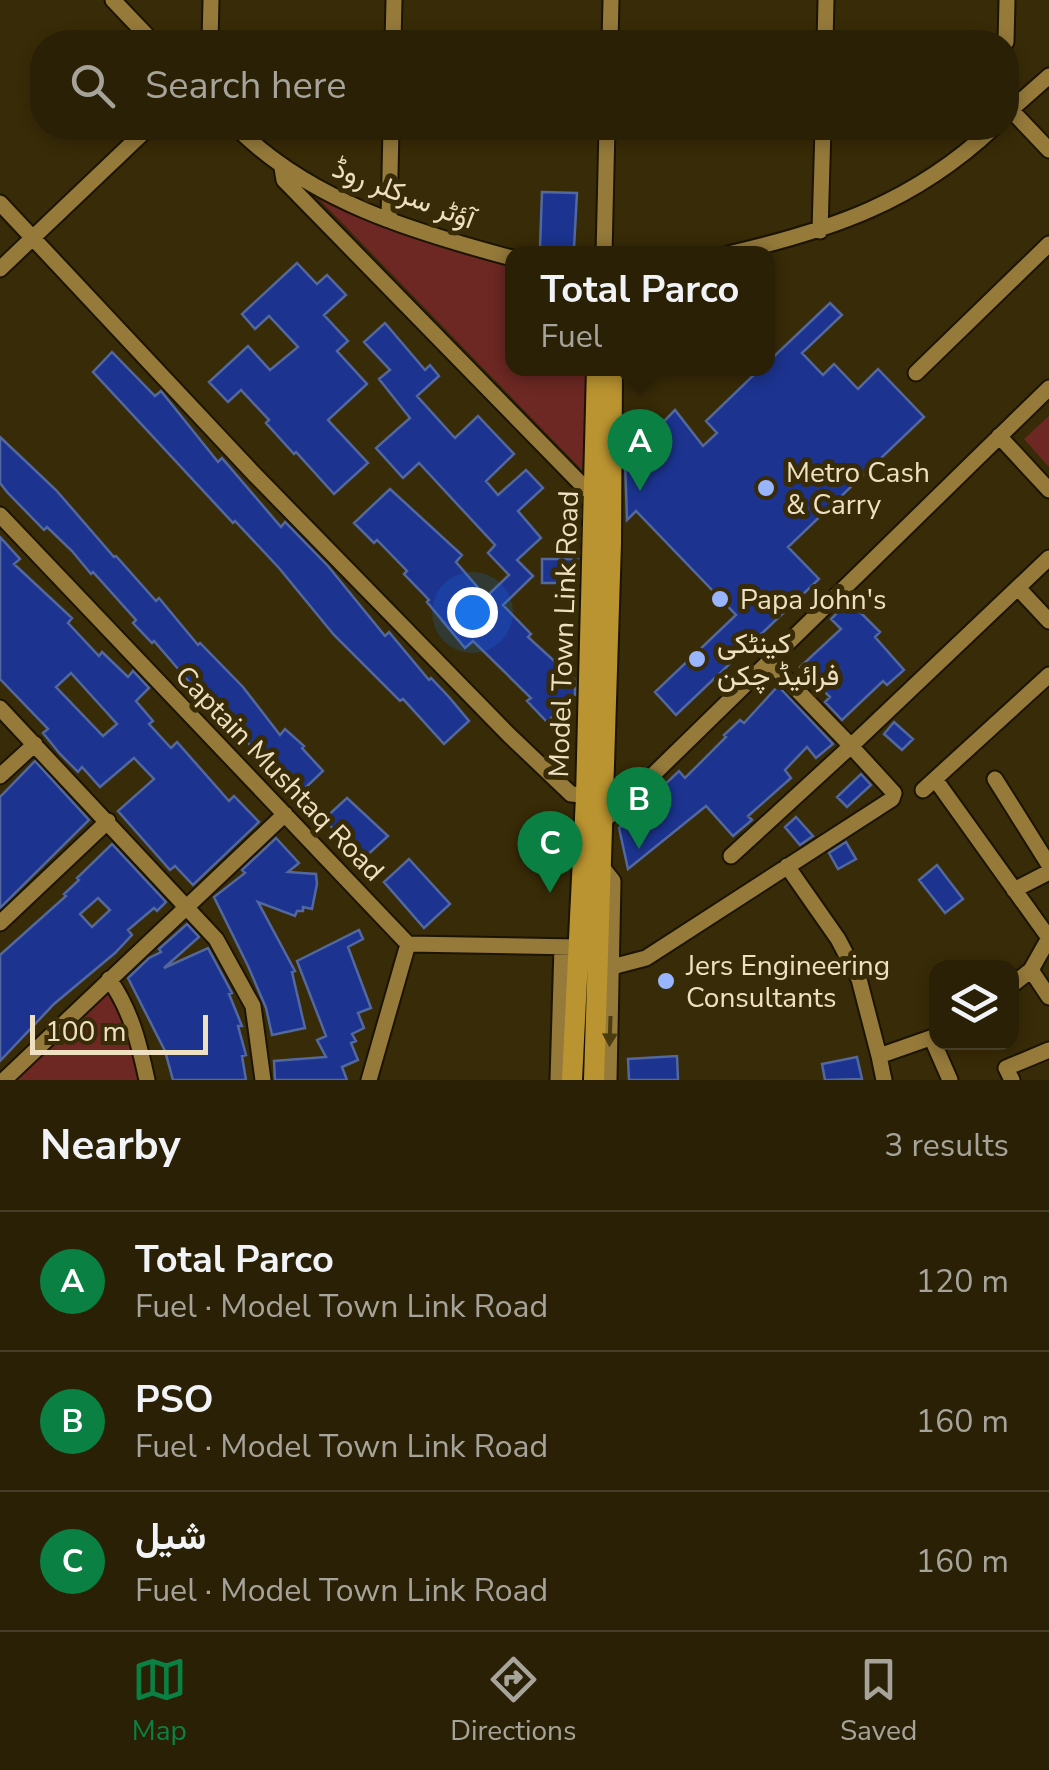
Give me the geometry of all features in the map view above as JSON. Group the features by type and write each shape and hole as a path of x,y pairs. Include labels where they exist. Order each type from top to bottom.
{"main road":[{"name":"Model Town Link Road","path":"594,1080 605,967 602,868 594,807 597,376"},
{"name":"Model Town Link Road","path":"572,1080 569,947 594,807 612,376"}],"street":[{"path":"113,0 142,30"},
{"path":"210,0 210,30"},
{"path":"393,30 394,0"},
{"path":"610,30 611,0"},
{"path":"825,30 826,0"},
{"path":"1007,30 1008,0"},
{"path":"1019,100 1049,76"},
{"path":"1019,117 1049,150"},
{"path":"0,268 135,140"},
{"name":"آؤٹر سرکلر روڈ","path":"250,140 282,168 349,204 505,256"},
{"path":"389,220 391,140"},
{"path":"604,246 608,140"},
{"path":"820,231 822,140"},
{"path":"760,246 820,231 934,178 978,140"},
{"path":"282,168 282,176 298,194 586,490 596,490"},
{"path":"0,203 256,475 509,735 571,794 594,807 615,812 1049,388"},
{"path":"916,373 1049,244"},
{"path":"999,436 1049,490"},
{"name":"Captain Mushtaq Road","path":"0,515 408,944"},
{"path":"730,856 1049,558"},
{"path":"1018,588 1049,621"},
{"path":"609,1080 605,967 646,958 892,798 894,793 770,660"},
{"path":"1019,980 1031,970 1049,938 929,785 1049,675"},
{"path":"0,708 216,939 252,1006 263,1080"},
{"path":"0,776 35,744"},
{"path":"995,779 1049,869 1014,890"},
{"path":"4,1080 285,814"},
{"path":"0,922 108,821"},
{"path":"788,866 838,939 859,979 884,1080"},
{"path":"368,1080 408,944 569,947 554,1008 558,1080"},
{"path":"1031,970 1049,997"},
{"path":"109,979 123,998 136,1030 147,1080"},
{"path":"879,1056 929,1040"},
{"path":"939,1050 950,1080"},
{"path":"1012,1080 1006,1068 1049,1050"}],"shaded area":[{"path":"326,191 505,258 505,376 588,376 582,470 319,199"},
{"path":"1049,416 1049,467 1024,439"},
{"path":"109,979 147,1080 4,1080"}],"building":[{"path":"542,192 577,193 574,246 540,246"},
{"path":"297,263 317,284 327,275 346,295 324,315 348,341 337,351 367,384 328,420 368,463 334,494 266,423 269,420 241,390 228,402 209,382 248,346 270,370 298,347 269,316 255,329 242,314"},
{"name":"Metro Cash & Carry","path":"830,303 842,315 802,353 823,375 834,364 858,389 878,369 924,417 788,547 819,579 676,715 655,692 736,615 636,511 627,520 625,461 675,410 703,446 717,433 706,421 753,376 775,376 775,355"},
{"path":"385,323 425,370 430,365 439,376 417,396 455,438 478,416 514,454 486,481 498,495 526,470 543,488 518,511 541,538 517,560 533,576 503,605 531,634 528,637 575,680 575,695 547,722 527,701 531,698 473,641 465,648 404,574 407,571 354,523 390,489 462,555 456,562 486,597 509,575 488,553 495,545 419,463 403,478 376,448 410,418 379,379 390,370 364,342"},
{"path":"112,352 155,396 161,391 218,462 222,458 281,527 285,522 328,566 385,636 389,632 429,680 449,697 469,721 444,744 403,699 400,701 334,635 279,568 93,372"},
{"path":"0,437 56,490 114,557 156,601 159,598 198,645 243,687 280,735 285,729 304,746 323,771 301,792 280,770 277,774 259,757 239,731 242,728 218,701 211,707 154,641 133,623 136,620 93,572 7,492 0,483"},
{"path":"0,537 20,559 14,564 72,618 68,623 99,656 102,652 128,677 133,671 149,688 136,701 153,721 149,724 171,748 177,742 229,801 234,796 259,822 193,885 175,866 170,870 118,811 154,779 134,758 100,787 82,767 78,772 60,754 43,733 48,729 0,679","holes":["71,673 117,724 103,736 56,687"]},
{"path":"542,559 578,559 578,583 542,583"},
{"path":"849,601 880,632 875,637 904,670 887,685 883,681 842,720 825,702 830,697 800,667 841,629 831,619"},
{"path":"778,686 833,744 816,758 807,747 785,770 791,778 748,816 752,820 733,836 706,806 628,869 619,828 679,771 685,778 724,735 740,720 744,723"},
{"path":"894,722 913,739 902,750 884,734"},
{"path":"35,761 89,820 0,908 0,797"},
{"path":"861,774 871,785 847,807 837,797"},
{"path":"347,798 388,836 362,860 324,819"},
{"path":"796,817 813,836 800,845 785,827"},
{"path":"276,838 299,863 288,872 316,874 317,884 312,909 303,907 295,916 258,902 295,971 292,972 305,1028 272,1035 266,1008 214,897 245,873 242,870"},
{"path":"846,842 856,859 838,869 829,853"},
{"path":"112,844 166,902 128,930 132,935 115,953 54,1004 0,1061 0,955 66,896 77,878","holes":["98,898 110,910 92,927 80,914"]},
{"path":"409,859 450,904 424,928 384,882"},
{"path":"937,865 963,899 945,913 919,880"},
{"path":"187,924 199,937 164,968 208,948 232,993 229,994 242,1026 238,1026 246,1055 242,1056 246,1080 173,1080 165,1051 128,978 161,952 159,949"},
{"path":"359,930 363,939 348,947 371,1008 358,1013 364,1028 352,1034 358,1060 342,1067 347,1080 275,1080 274,1061 326,1057 317,1040 326,1036 297,961"},
{"path":"677,1056 678,1080 629,1080 628,1059"},
{"path":"857,1057 862,1079 825,1080 822,1064"}],"place":[{"name":"Metro Cash & Carry","path":"766,488"},
{"name":"Total Parco","path":"640,491"},
{"name":"Papa John's","path":"720,599"},
{"name":"کینٹکی فرائیڈ چکن","path":"697,659"},
{"name":"PSO","path":"639,849"},
{"name":"شیل","path":"550,893"},
{"name":"Jers Engineering Consultants","path":"666,981"}]}
